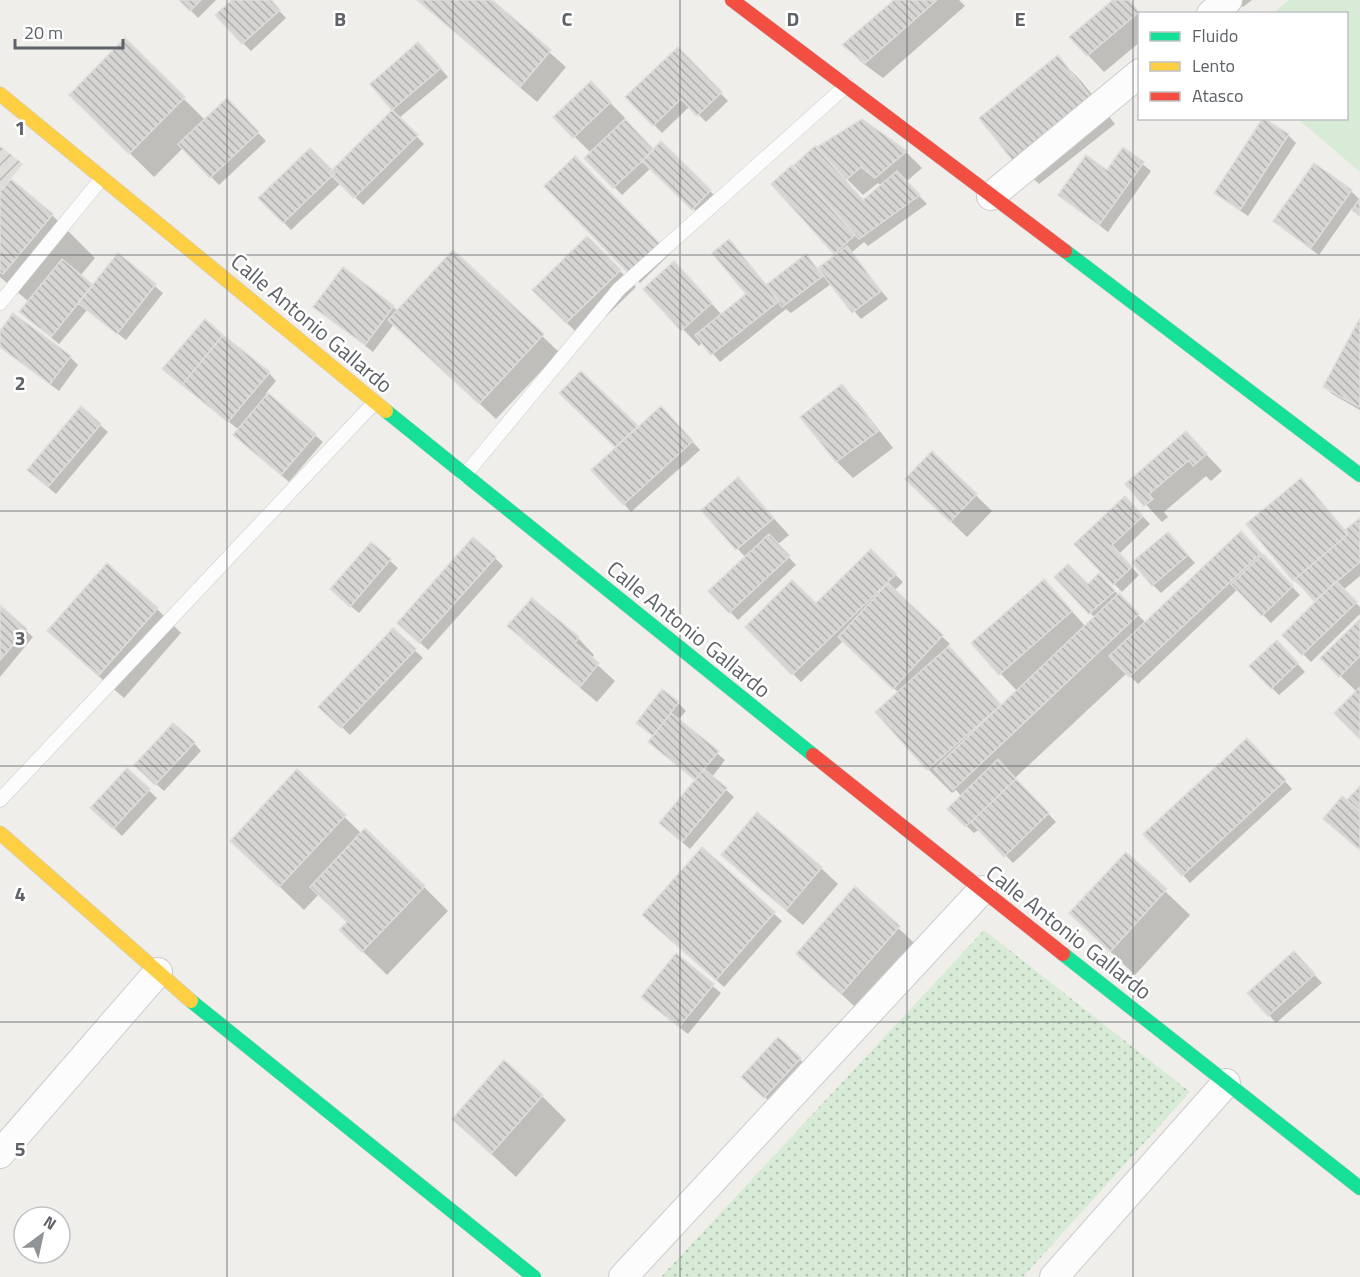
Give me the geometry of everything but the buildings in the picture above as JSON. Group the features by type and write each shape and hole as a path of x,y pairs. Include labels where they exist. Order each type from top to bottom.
{"main road":[{"path":"732,0 1360,475"},
{"name":"Calle Antonio Gallardo","path":"0,94 464,476 982,890 1360,1188"},
{"path":"0,833 191,1001 534,1277"}],"street":[{"path":"1213,12 1228,0"},
{"path":"991,196 1138,75"},
{"path":"623,1277 982,890"},
{"path":"0,1154 158,972"},
{"path":"1054,1277 1226,1083"}],"lane":[{"path":"464,476 619,289 847,85"},
{"path":"0,303 102,178"},
{"path":"0,800 375,402"}],"shaded area":[{"path":"0,146 23,164 0,192"}],"green space":[{"path":"1289,0 1360,0 1360,172 1299,120 1348,120 1348,12 1274,12"},
{"path":"984,930 1190,1092 1023,1277 661,1277"}],"traffic: fast":[{"path":"1065,251 1360,475"},
{"path":"386,411 813,755"},
{"path":"1063,954 1360,1188"},
{"path":"191,1001 534,1277"}],"traffic: slow":[{"path":"0,94 386,411"},
{"path":"0,833 191,1001"}],"traffic: jam":[{"path":"732,0 1065,251"},
{"path":"813,755 1063,954"}]}
